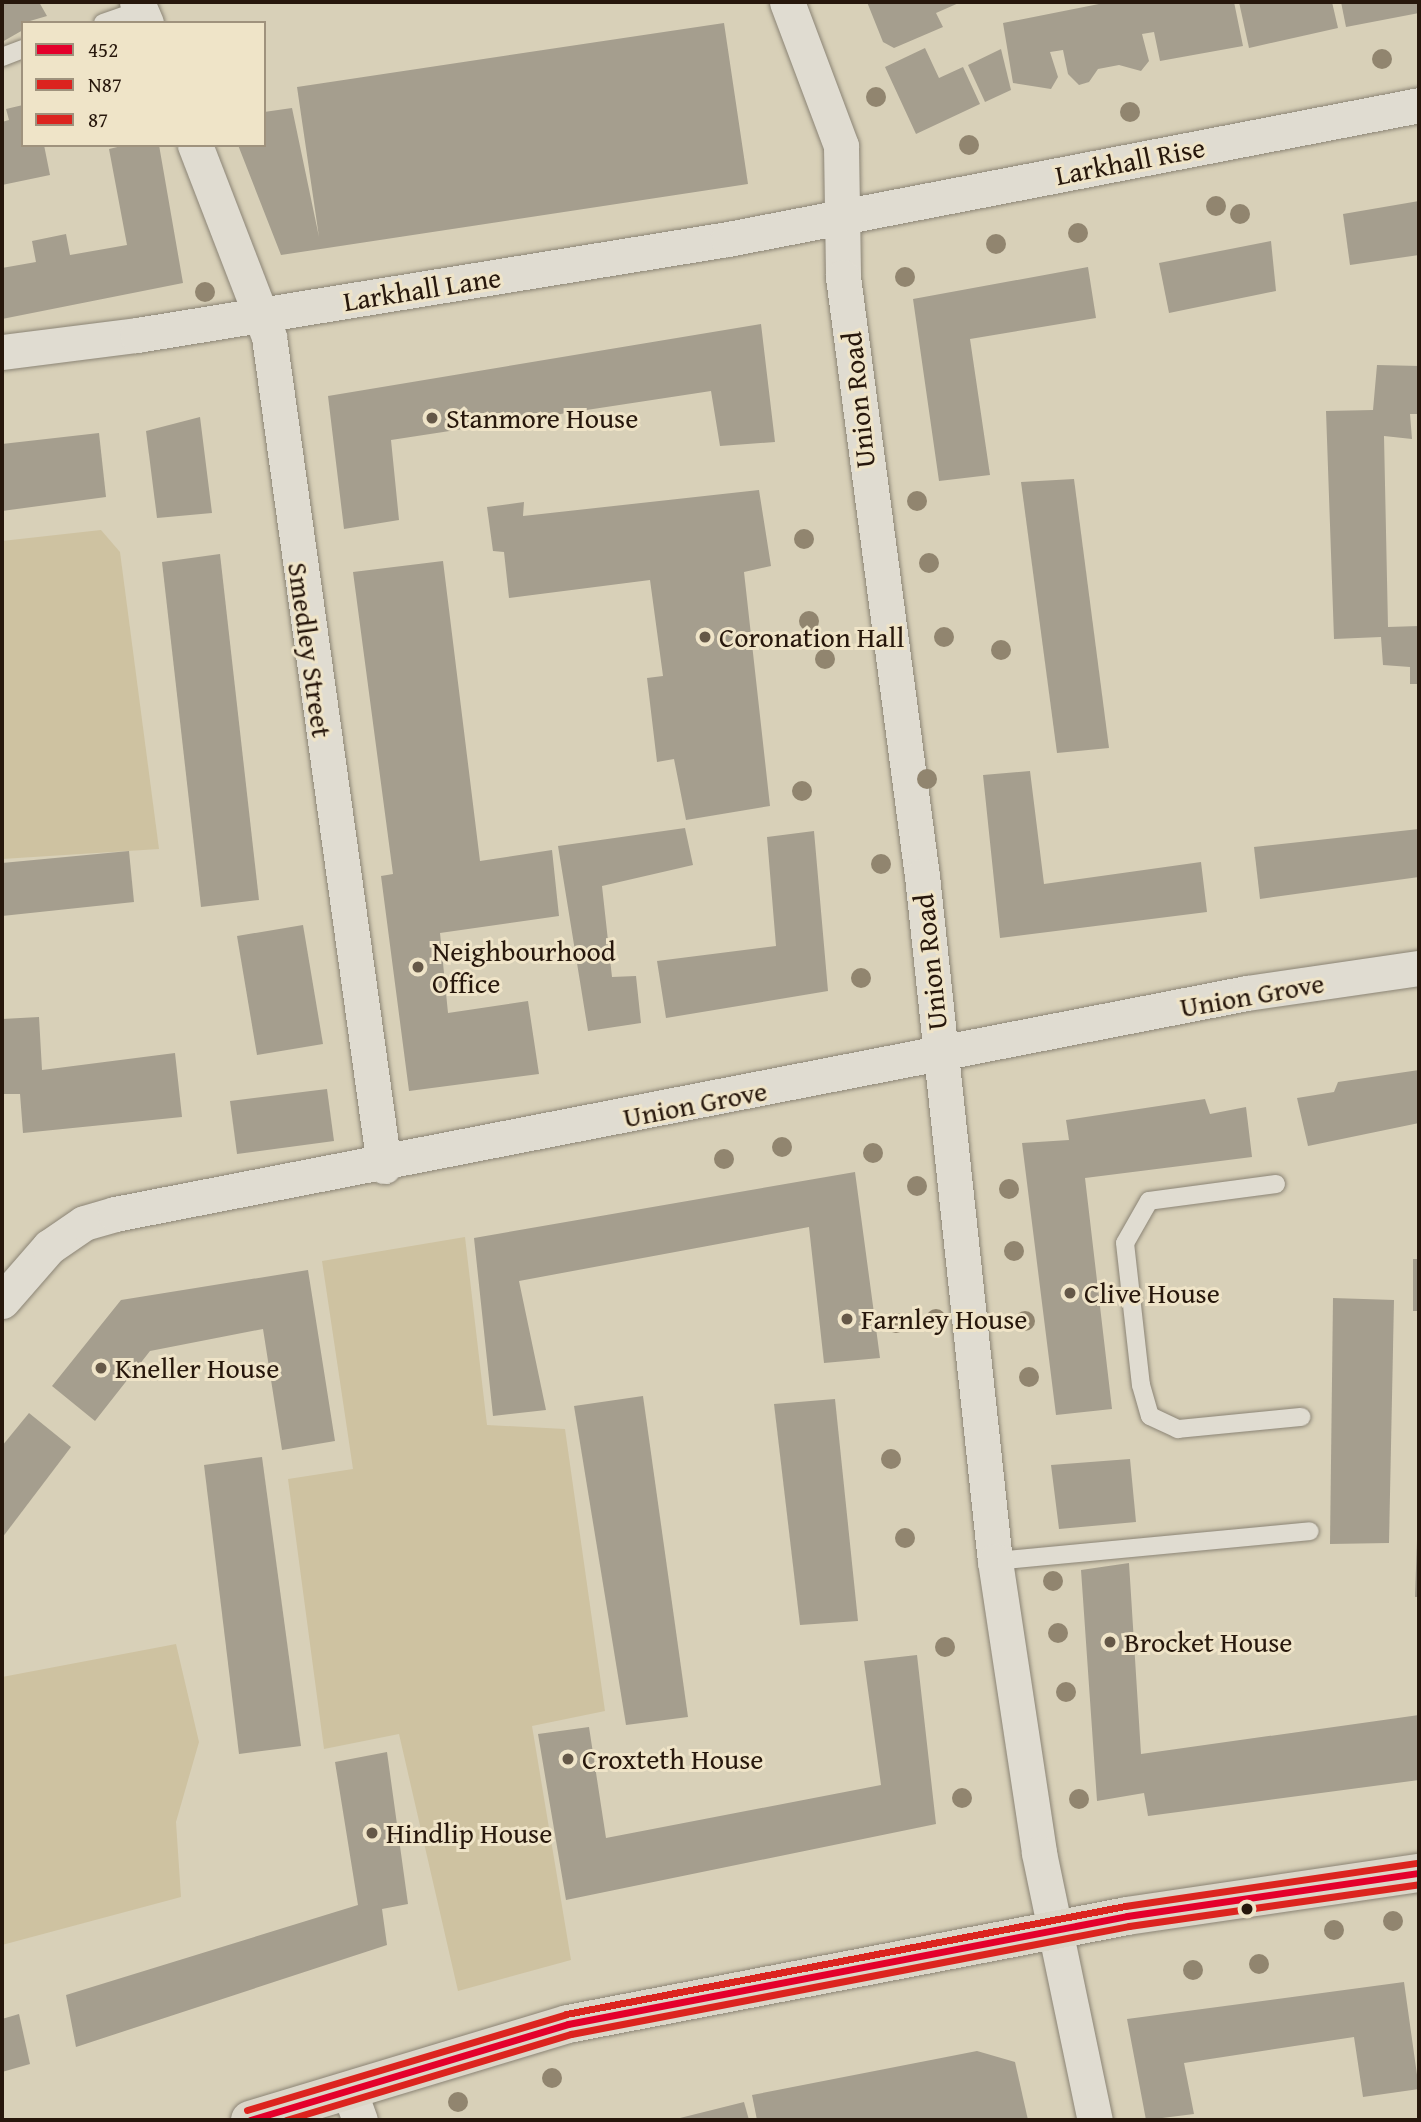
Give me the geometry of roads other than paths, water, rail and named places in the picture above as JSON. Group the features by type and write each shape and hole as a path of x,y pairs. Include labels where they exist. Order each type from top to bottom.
{"main road":[{"path":"250,2120 355,2106 568,2024 1056,1930 1419,1872"}],"street":[{"name":"Union Road","path":"787,2 837,132 856,397 917,837 995,1561 1025,1775 1095,2120"},
{"name":"Larkhall Rise","path":"841,213 1419,106"},
{"name":"Smedley Street","path":"196,147 269,337 384,1166"},
{"name":"Larkhall Lane","path":"2,352 261,314 728,239 841,213"},
{"name":"Union Grove","path":"2,1301 49,1247 84,1223 384,1166 1247,993 1419,968"}],"lane":[{"path":"109,21 141,11"},
{"path":"2,57 21,50"},
{"path":"1276,1184 1149,1201 1125,1243 1141,1385 1150,1416 1178,1429 1301,1417"},
{"path":"995,1561 1310,1531"}],"place":[{"name":"Stanmore House","path":"432,418"},
{"name":"Coronation Hall","path":"705,637"},
{"name":"Neighbourhood Office","path":"418,967"},
{"name":"Clive House","path":"1070,1293"},
{"name":"Farnley House","path":"847,1319"},
{"name":"Kneller House","path":"101,1368"},
{"name":"Brocket House","path":"1110,1642"},
{"name":"Croxteth House","path":"568,1759"},
{"name":"Hindlip House","path":"372,1833"}]}
